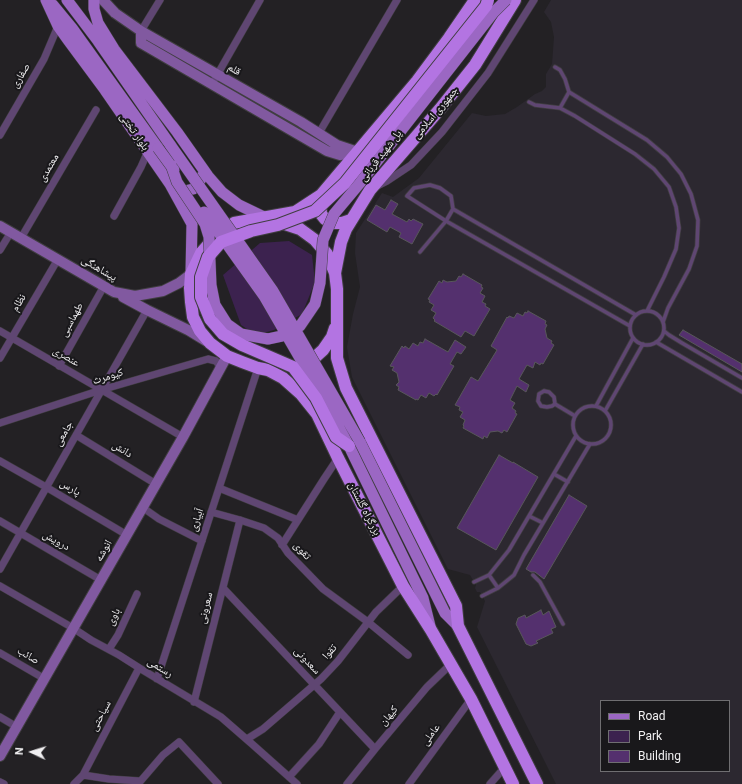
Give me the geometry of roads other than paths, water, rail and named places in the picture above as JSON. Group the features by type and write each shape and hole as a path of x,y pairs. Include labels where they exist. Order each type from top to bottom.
{"highway":[{"path":"191,274 201,253 216,236 234,223 295,212 321,195 417,81 475,0"},
{"name":"پل شهید قربانی","path":"354,444 336,437 316,398 293,367 242,345 223,334 210,318 202,297 201,276 208,257 221,242 251,231 278,225 315,211 345,183 486,6 488,0"},
{"name":"جمهوری اسلامی","path":"335,273 341,242 351,220 370,190 440,109 475,65 515,0"},
{"path":"321,195 321,214 325,220 331,223 342,223 351,220"},
{"path":"266,218 300,229 315,240 327,254 335,273 337,290 336,323 338,358 346,388 456,606 458,626 537,784"},
{"name":"بزرگراه گلستان","path":"191,274 190,288 193,317 200,331 210,343 227,356 283,378 301,394 317,414 403,586 431,630 471,699 513,784"},
{"path":"263,369 291,369 312,360 328,344 335,330 336,323"}],"main road":[{"name":"بلوار تختی","path":"48,0 58,26 153,150 192,224 191,274"},
{"path":"48,0 72,28 153,150"},
{"path":"67,0 98,41 273,291 445,612 458,626"},
{"path":"94,0 94,9 98,23 114,49 177,132 208,176 222,192 239,205 266,218"},
{"name":"پل شهید قربانی","path":"171,165 177,182 205,224 209,237 211,285 215,305 219,312 228,324 241,334 268,339 282,336 300,326 315,304 320,284 323,240 334,214 493,13 506,0"},
{"name":"پل شهید قربانی","path":"153,150 171,165 264,296 323,398 354,444"},
{"path":"170,184 181,190 189,190 197,186 201,179 202,170 199,162"},
{"path":"354,444 423,598 431,630"}],"street":[{"name":"قلم","path":"103,0 115,13 141,31 319,133 337,145 358,152"},
{"path":"160,0 141,31 142,44 327,151 340,156 358,152"},
{"path":"212,84 260,0"},
{"path":"319,133 397,0"},
{"path":"370,190 387,181 411,164 442,132 488,73 534,0"},
{"name":"صفاری","path":"0,135 44,59 58,26"},
{"name":"معتمدی","path":"21,238 96,110"},
{"path":"114,216 141,167 153,150"},
{"name":"پیشاهنگی","path":"0,226 114,292 135,296 163,291 179,283 191,274"},
{"path":"0,250 11,232"},
{"name":"نظام","path":"0,358 58,259"},
{"name":"طهماسبی","path":"59,366 104,286"},
{"path":"114,292 210,343"},
{"name":"جامعی","path":"0,569 147,310"},
{"name":"عنصری","path":"0,331 183,437"},
{"name":"انوشه","path":"0,756 183,437 227,356"},
{"name":"کیومرث","path":"0,423 101,390 208,359 216,361 220,368"},
{"name":"آبیاری","path":"157,679 219,488 263,369"},
{"name":"دانش","path":"76,435 156,484"},
{"path":"282,545 338,458"},
{"name":"پارس","path":"0,461 127,534"},
{"path":"219,488 298,520"},
{"path":"142,507 159,519 202,541"},
{"name":"تقوی","path":"211,512 264,528 278,538 288,553 323,589 368,622 408,655"},
{"name":"سعرونی","path":"194,702 240,520"},
{"name":"درویش","path":"0,521 101,580"},
{"name":"رستمی","path":"0,586 91,640 109,649 221,717 297,784"},
{"name":"تقوا","path":"247,739 263,729 314,685 338,661 376,612 403,586"},
{"name":"سعدونی","path":"223,588 375,749"},
{"name":"باوی","path":"109,649 118,635 137,594"},
{"name":"صائب","path":"0,653 45,679"},
{"name":"کیهان","path":"347,784 427,687 451,664"},
{"name":"سیاحتی","path":"74,784 83,775 139,668"},
{"name":"عاملی","path":"409,784 471,699"},
{"path":"289,776 319,744 340,712"},
{"path":"0,717 17,727"},
{"path":"83,775 139,783 163,755 179,742 218,784"},
{"path":"490,784 505,767"},
{"path":"0,782 4,784"}],"lane":[{"path":"555,67 560,70 565,79 569,92 647,140 667,157 681,174 691,194 698,220 697,246 689,269 668,308 663,322 664,331 661,339 654,344 645,345 637,342 631,335 630,326 634,318 641,312 650,311 658,315 663,322"},
{"path":"560,108 569,92"},
{"path":"529,102 535,105 560,108 575,116 635,154 654,169 669,187 676,207 679,228 676,249 647,312"},
{"path":"420,252 446,221 453,209 451,196 440,188 430,185 414,188 407,196 446,221 630,326"},
{"path":"453,209 636,316"},
{"path":"664,331 742,378"},
{"path":"596,406 634,338"},
{"path":"656,342 742,392"},
{"path":"605,411 643,344"},
{"path":"544,391 549,392 554,396 555,404 547,407 541,406 538,401 539,394 544,391"},
{"path":"555,404 575,416"},
{"path":"591,405 600,407 605,411 611,422 610,432 605,439 596,444 587,444 579,440 573,432 572,423 575,414 582,408 591,405"},
{"path":"474,582 489,576 509,550 576,436"},
{"path":"482,596 498,588 514,575 524,555 590,444"},
{"path":"554,474 568,482"},
{"path":"530,516 543,523"},
{"path":"533,575 540,582 563,624"},
{"path":"489,576 498,588"}]}
